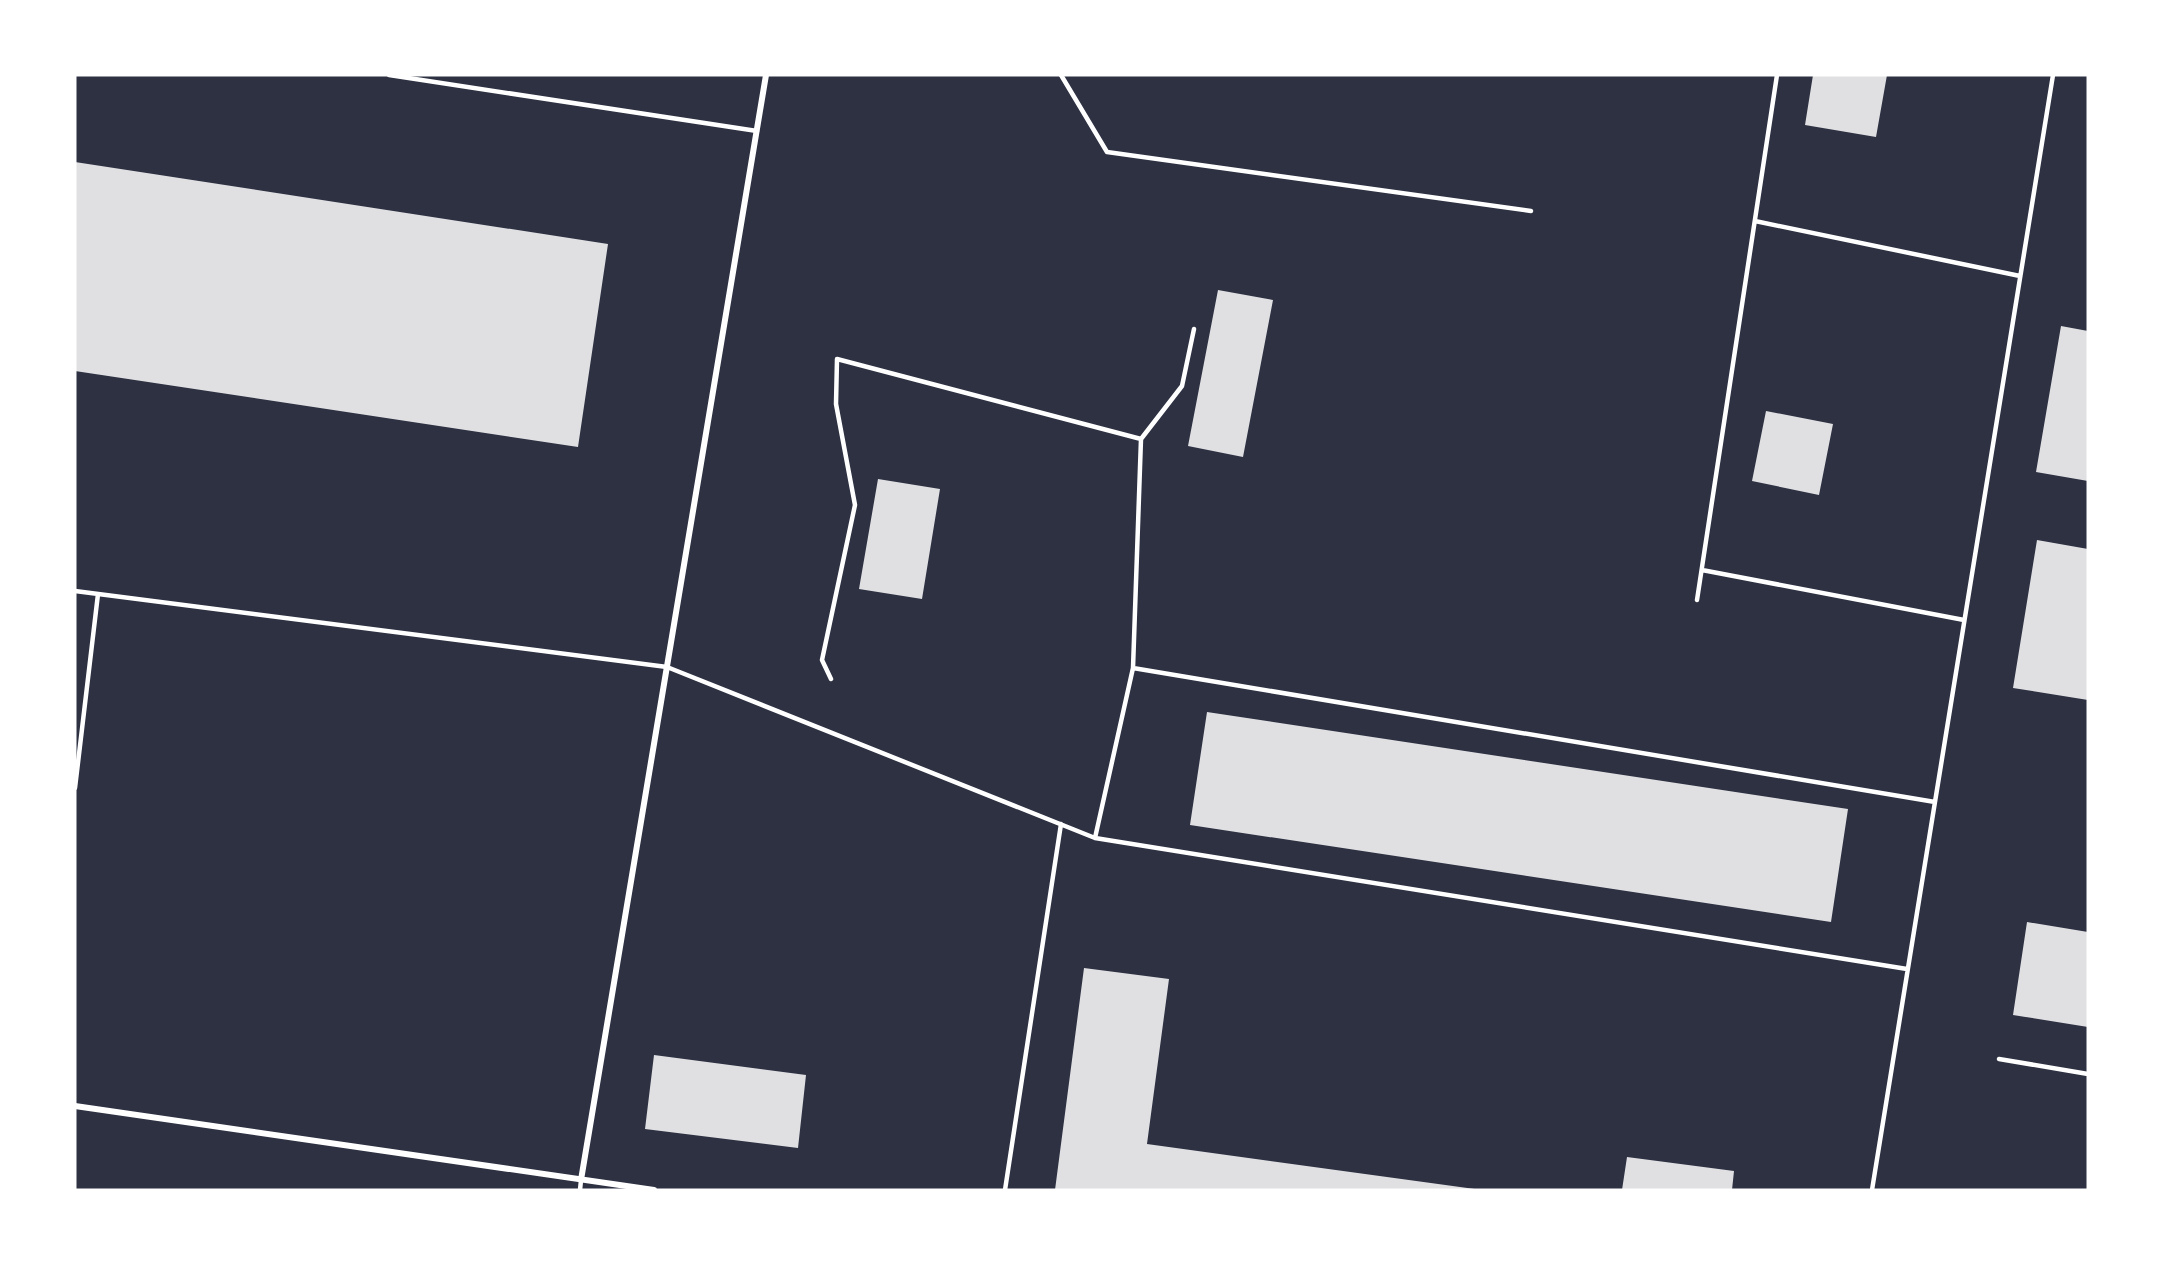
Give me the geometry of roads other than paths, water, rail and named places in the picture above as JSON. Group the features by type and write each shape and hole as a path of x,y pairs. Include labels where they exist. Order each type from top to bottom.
{"street":[{"path":"581,1180 766,75"},
{"path":"75,1106 654,1190"}],"lane":[{"path":"389,75 757,131"},
{"path":"1061,75 1107,152 1531,211"},
{"path":"1697,600 1777,75"},
{"path":"1872,1190 2053,75"},
{"path":"1755,221 2020,276"},
{"path":"1095,838 1133,668 1141,439 1182,386 1194,329"},
{"path":"831,679 822,660 855,505 836,404 837,359 1141,439"},
{"path":"1702,570 1964,620"},
{"path":"75,591 667,668 1095,838 1907,969"},
{"path":"75,788 98,594"},
{"path":"1133,668 1935,802"},
{"path":"1005,1190 1060,824"},
{"path":"1999,1059 2088,1074"},
{"path":"580,1190 581,1180"}]}
